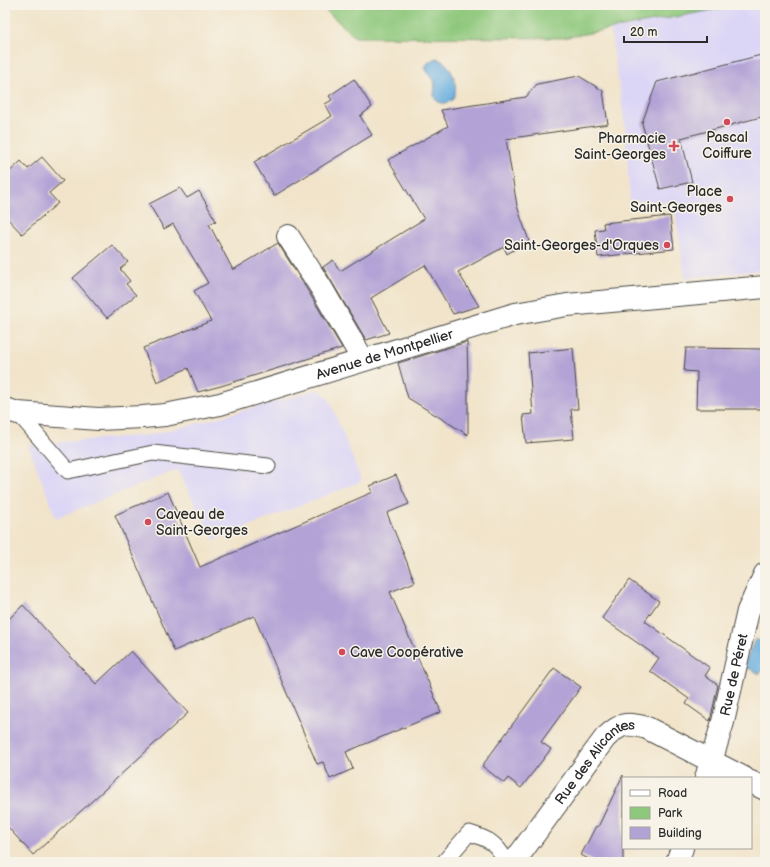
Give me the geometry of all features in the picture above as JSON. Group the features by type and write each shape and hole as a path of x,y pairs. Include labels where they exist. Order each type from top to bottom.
{"street":[{"path":"288,236 322,289 363,360"},
{"name":"Avenue de Montpellier","path":"9,414 98,419 165,415 220,404 515,314 567,305 765,287"},
{"name":"Rue de Péret","path":"709,769 723,722 748,611 765,574"},
{"name":"Rue des Alicantes","path":"514,862 605,738 624,724 636,724 647,728 709,769 740,777"},
{"path":"752,782 765,789"},
{"path":"677,862 682,849"}],"lane":[{"path":"9,414 68,471 152,453 268,466"},
{"path":"444,862 469,833 487,838 501,852 507,862"}],"shaded area":[{"path":"739,5 765,5 765,270 685,278 674,203 630,200 625,126 610,29"},
{"path":"319,389 329,399 362,481 214,540 177,470 56,518 28,445 148,435 183,427"}],"green space":[{"path":"320,5 739,5 563,38 355,37"}],"water":[{"path":"437,58 448,66 453,75 455,86 454,96 450,102 447,103 439,102 435,99 435,83 426,69 426,66 431,61"},
{"path":"755,639 765,643 765,663 760,674 744,666"}],"building":[{"path":"765,54 765,116 681,138 692,182 660,189 642,123 657,82"},
{"path":"579,76 603,91 608,124 506,139 517,206 529,241 507,254 504,247 458,272 479,306 453,314 425,265 371,298 389,333 366,340 323,267 333,260 340,271 424,219 388,160 448,126 441,110 526,97 537,84"},
{"path":"354,79 372,107 360,116 372,135 274,196 254,162 332,116 325,104 332,100 329,96"},
{"path":"42,157 63,181 49,193 58,203 22,234 5,216 5,176 21,161 28,169"},
{"path":"180,188 187,198 199,191 216,221 209,224 233,270 278,243 342,348 198,392 188,368 157,382 143,348 211,321 194,291 208,283 173,224 164,229 149,204"},
{"path":"670,216 674,249 598,257 595,230 604,229 603,223"},
{"path":"112,245 128,262 120,269 130,281 126,284 136,295 107,318 73,278"},
{"path":"467,342 468,435 408,398 398,363"},
{"path":"573,348 578,409 571,409 574,439 526,443 523,415 533,414 528,353"},
{"path":"686,348 765,349 765,409 696,409 697,372 684,371"},
{"name":"Cave Coopérative","path":"396,475 409,504 387,513 415,582 390,592 441,712 346,752 353,769 330,779 323,762 317,764 254,616 174,651 115,515 168,492 200,567 373,492 370,486"},
{"path":"629,580 659,601 645,621 710,668 705,676 718,685 710,721 686,704 689,699 650,671 659,658 602,618"},
{"path":"23,605 96,684 131,651 188,713 33,855 5,824 5,623"},
{"path":"554,668 581,687 541,742 551,749 521,788 508,778 504,783 482,766"},
{"path":"622,777 623,862 594,862 581,855 596,826 598,827"}],"place":[{"name":"Pascal Coiffure","path":"727,122"},
{"name":"Pharmacie Saint-Georges","path":"674,146"},
{"name":"Place Saint-Georges","path":"730,199"},
{"name":"Saint-Georges-d'Orques","path":"667,245"},
{"name":"Caveau de Saint-Georges","path":"148,522"},
{"name":"Cave Coopérative","path":"342,652"}]}
